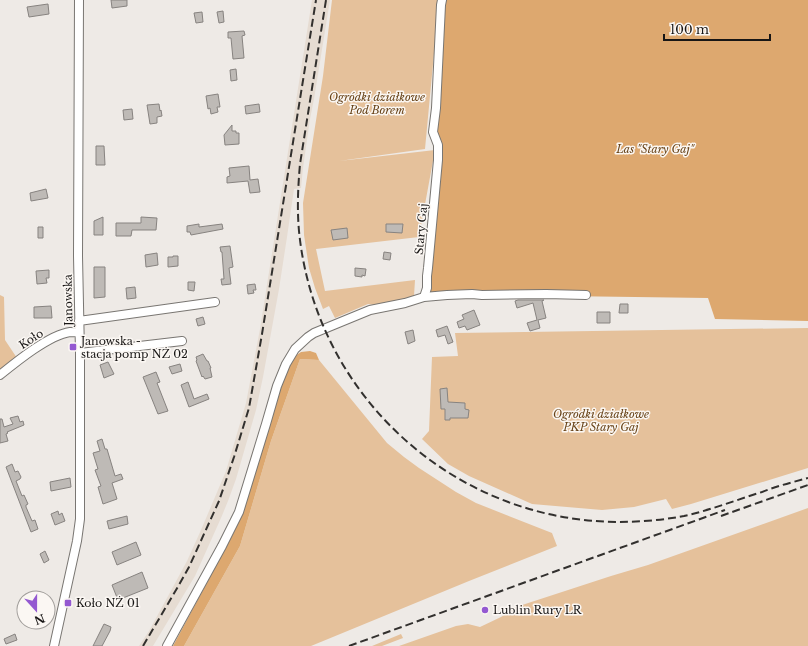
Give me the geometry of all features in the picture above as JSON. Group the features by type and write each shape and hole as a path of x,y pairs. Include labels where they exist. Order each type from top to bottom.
{"street":[{"name":"Janowska","path":"54,646 77,541 80,503 80,353 78,256 79,0"},
{"name":"Stary Gaj","path":"424,297 438,160 438,145 433,132 436,108 442,0"},
{"path":"167,646 222,546 238,512 277,386 286,364 295,349 302,342 314,333 364,312 405,303 424,297 472,294 586,295"},
{"path":"79,321 215,302"},
{"name":"Koło","path":"0,375 54,337 70,332 79,333"},
{"path":"80,353 182,341"}],"shaded area":[{"path":"312,0 330,0 310,119 301,188 294,189 279,289 256,410 228,501 195,576 153,646 139,646 149,631 187,561 201,530 226,471 246,403 260,329"}],"green space":[{"name":"Ogródki działkowe Pod Borem","path":"332,0 439,0 425,149 339,161 435,150 419,237 316,249 325,291 415,280 414,296 375,305 368,304 335,318 329,306 323,309 309,268 304,235 303,203 323,76"},
{"name":"Las \"Stary Gaj\"","path":"446,0 808,0 808,321 715,319 708,298 430,293 442,37"},
{"path":"0,295 4,297 5,340 17,358 0,371"},
{"name":"Ogródki działkowe PKP Stary Gaj","path":"808,328 808,468 691,504 672,509 666,499 634,507 602,510 532,504 469,476 448,464 422,439 429,431 432,357 458,356 455,333"},
{"path":"310,351 316,353 319,360 300,359 271,441 240,546 184,646 173,646 233,534 280,385 292,358 301,352"},
{"path":"300,359 319,360 387,443 419,468 476,503 552,533 557,546 311,646 184,646 240,546 271,441"},
{"path":"808,508 808,646 399,646 456,626 468,624 480,627 501,617 516,607 648,565"},
{"path":"401,634 403,638 382,646 372,646"}],"building":[{"path":"111,0 127,0 127,6 112,8"},
{"path":"48,4 49,14 29,17 27,7"},
{"path":"223,11 224,22 219,23 217,12"},
{"path":"202,12 203,22 196,23 194,13"},
{"path":"244,31 245,35 242,36 244,58 233,59 231,38 228,38 228,32"},
{"path":"236,69 237,80 231,81 230,70"},
{"path":"218,94 220,107 217,107 218,112 211,114 210,108 208,109 206,96"},
{"path":"159,104 162,116 157,117 157,123 150,124 147,105"},
{"path":"259,104 260,112 246,114 245,106"},
{"path":"132,109 133,119 124,120 123,110"},
{"path":"232,125 232,131 239,133 239,144 225,145 224,135"},
{"path":"96,146 104,146 105,165 96,165"},
{"path":"249,166 250,180 258,179 260,192 250,193 248,181 227,183 227,177 230,176 229,168"},
{"path":"46,189 48,198 31,201 30,193"},
{"path":"103,217 103,235 94,235 94,221"},
{"path":"141,217 157,218 156,230 132,230 131,236 116,236 116,223 141,223"},
{"path":"199,224 199,227 222,224 223,229 191,235 190,232 187,232 187,226"},
{"path":"386,224 403,224 402,233 386,232"},
{"path":"38,227 43,227 43,238 38,238"},
{"path":"347,228 348,238 333,240 331,230"},
{"path":"230,246 233,267 229,268 231,284 222,285 221,279 224,279 222,252 220,247"},
{"path":"384,252 391,253 390,260 383,259"},
{"path":"157,253 158,265 146,267 145,255"},
{"path":"178,256 178,266 168,267 168,257"},
{"path":"94,267 105,267 105,297 94,298"},
{"path":"355,268 366,269 365,276 355,276"},
{"path":"49,270 49,278 46,278 47,283 37,284 36,271"},
{"path":"188,282 195,282 194,291 188,290"},
{"path":"255,284 256,290 253,290 254,293 248,294 247,285"},
{"path":"135,287 136,298 127,299 126,288"},
{"path":"544,300 542,301 546,318 538,320 540,328 530,331 527,323 537,320 533,303 517,308 515,301"},
{"path":"620,304 628,304 628,313 619,313"},
{"path":"51,306 52,318 34,318 34,307"},
{"path":"474,310 480,325 467,330 465,326 459,328 457,322 464,319 462,315"},
{"path":"597,312 610,312 610,323 597,323"},
{"path":"203,317 205,324 198,326 196,319"},
{"path":"447,326 453,342 448,344 445,335 438,337 436,330"},
{"path":"413,330 415,341 408,344 405,332"},
{"path":"203,354 211,368 212,377 205,379 203,376 202,377 196,361 196,357"},
{"path":"108,362 114,374 104,378 100,365"},
{"path":"180,364 182,371 172,374 169,367"},
{"path":"156,372 160,382 157,383 168,411 158,414 143,377"},
{"path":"188,382 194,399 207,394 209,399 189,407 181,385"},
{"path":"447,388 448,402 465,403 465,409 469,410 468,418 450,418 450,420 445,420 445,409 441,409 440,389"},
{"path":"18,416 20,422 23,421 24,425 7,432 8,433 6,434 8,441 0,443 0,419 2,419 4,427 13,424 10,418"},
{"path":"102,439 105,449 107,449 115,476 121,474 123,479 112,483 117,499 103,504 98,487 101,486 95,470 98,469 93,453 100,451 97,441"},
{"path":"12,464 15,472 18,471 21,477 16,481 22,496 24,495 28,504 26,507 32,521 35,520 38,529 31,532 6,467"},
{"path":"70,478 71,487 51,491 50,482"},
{"path":"58,511 59,515 62,513 65,521 55,525 51,514"},
{"path":"127,516 128,524 109,529 107,521"},
{"path":"136,542 141,555 117,565 112,552"},
{"path":"45,551 49,560 44,563 40,554"},
{"path":"142,572 148,588 118,600 112,585"},
{"path":"104,624 111,627 110,631 102,646 93,646"},
{"path":"15,634 17,640 6,644 4,639"}],"railway":[{"path":"143,646 189,567 219,501 249,408 316,0"},
{"path":"326,0 300,164 298,198 299,231 311,291 332,346 363,395 403,438 449,473 501,499 558,516 618,522 668,519 694,514 808,478"},
{"path":"721,516 808,485"},
{"path":"349,646 725,510"}],"place":[{"name":"Janowska - stacja pomp NŻ 02","path":"73,347"},
{"name":"Koło NŻ 01","path":"68,603"},
{"name":"Lublin Rury LR","path":"485,610"}]}
